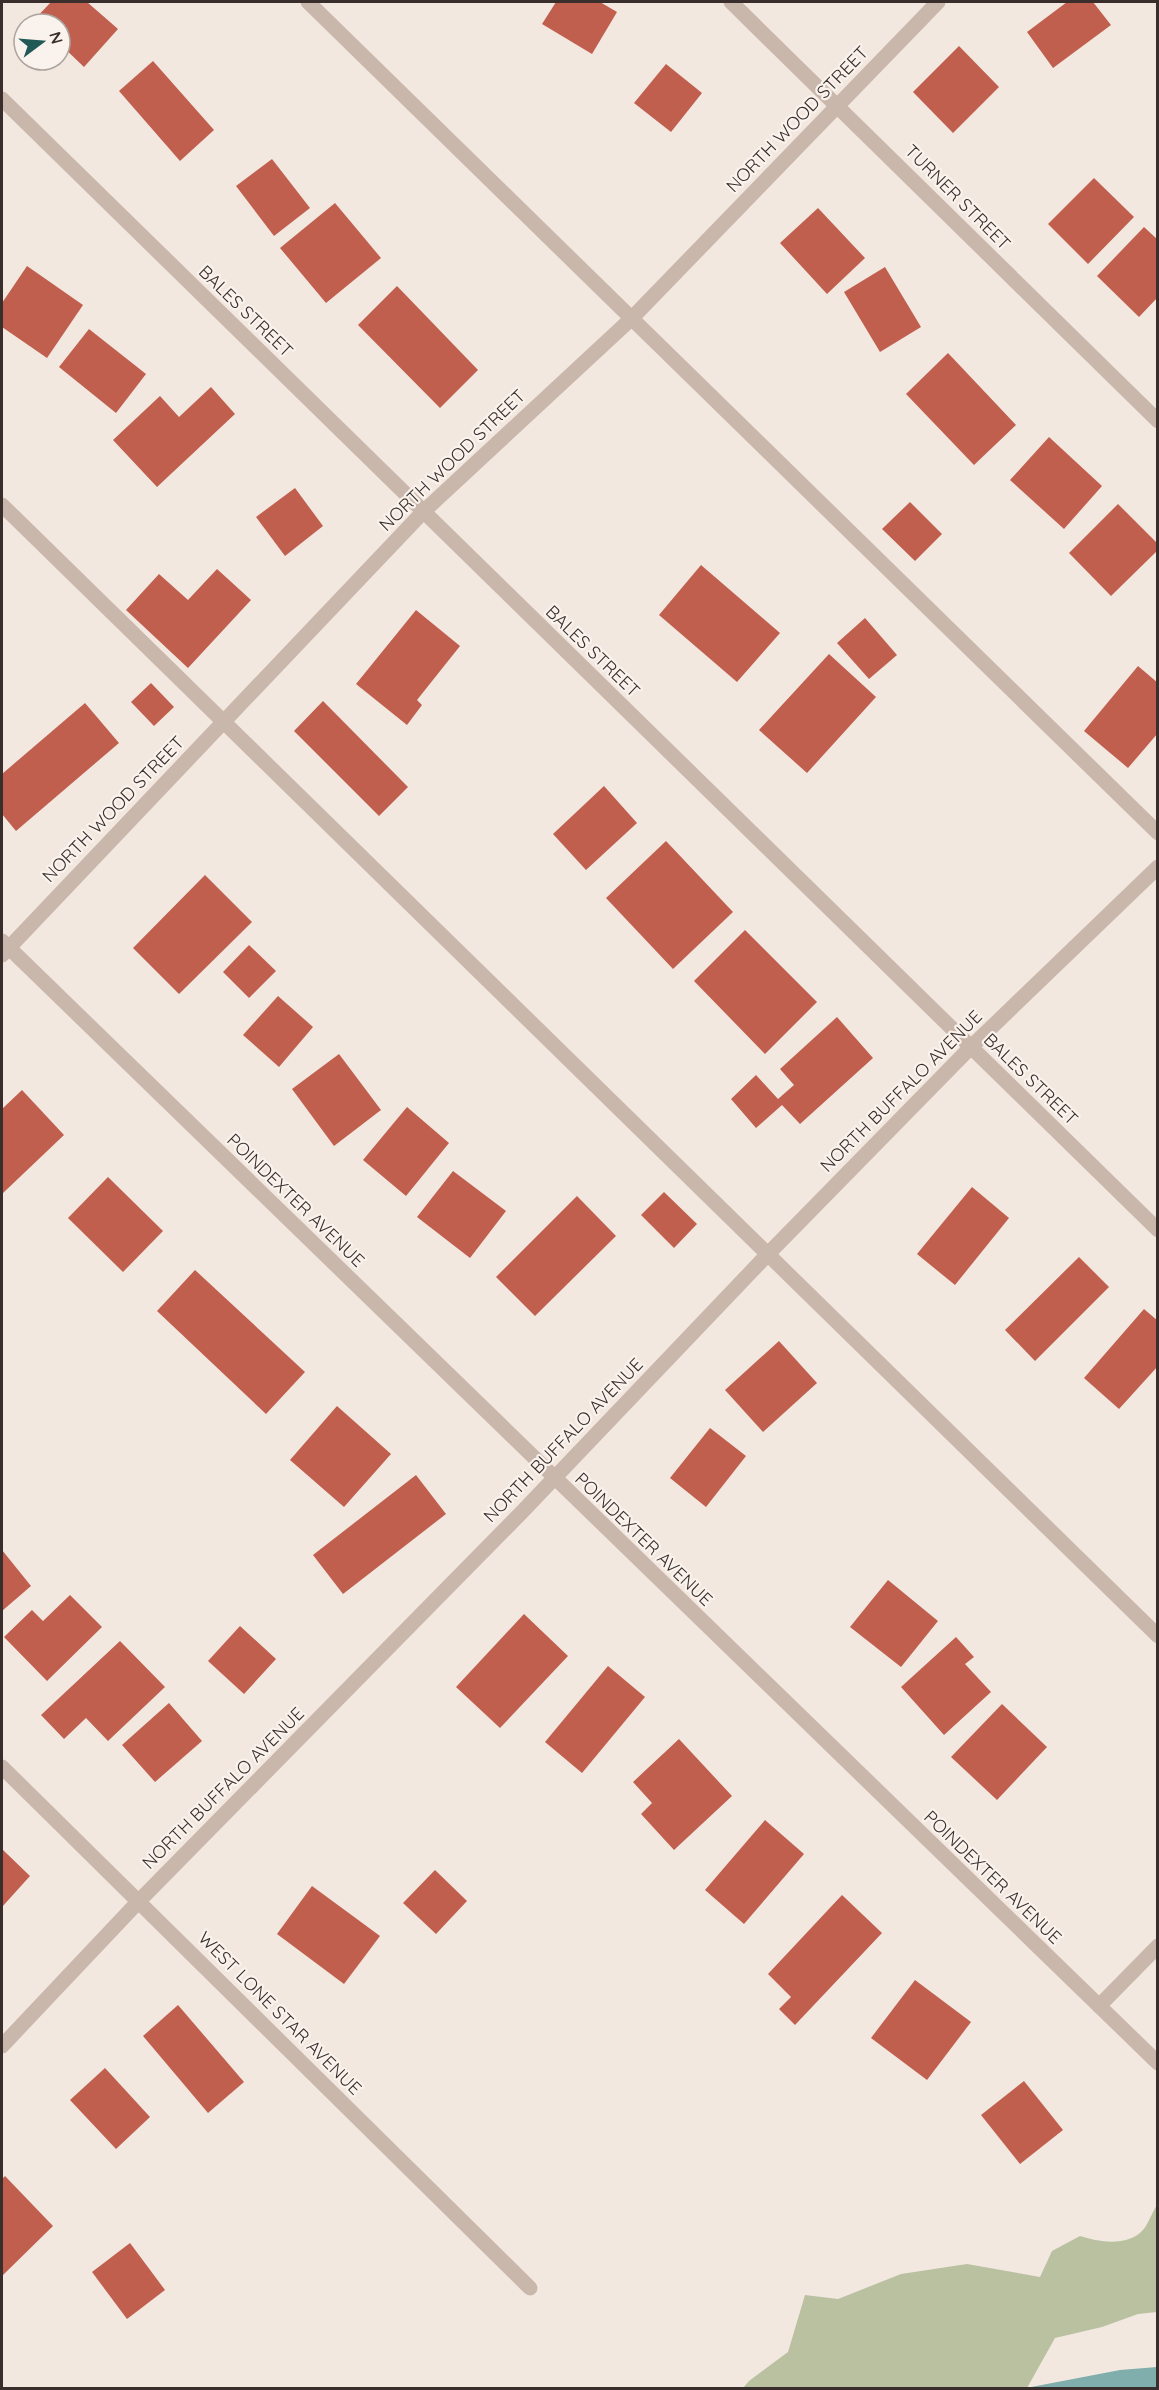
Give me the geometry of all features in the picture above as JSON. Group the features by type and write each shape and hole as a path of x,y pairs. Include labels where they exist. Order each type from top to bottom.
{"street":[{"path":"308,2 1158,833"},
{"name":"TURNER STREET","path":"731,2 1158,421"},
{"name":"NORTH WOOD STREET","path":"4,948 423,512 631,319 938,2"},
{"name":"BALES STREET","path":"2,99 1158,1230"},
{"path":"2,505 1158,1636"},
{"name":"NORTH BUFFALO AVENUE","path":"2,2046 139,1901 553,1478 768,1254 971,1047 1158,867"},
{"name":"POINDEXTER AVENUE","path":"4,948 1158,2063"},
{"name":"WEST LONE STAR AVENUE","path":"2,1767 530,2288"},
{"path":"1099,2006 1158,1946"}],"green space":[{"path":"1157,2205 1157,2312 1138,2314 1102,2327 1055,2338 1027,2388 743,2388 788,2352 805,2295 838,2299 901,2274 967,2264 1040,2277 1052,2251 1080,2236 1113,2242 1129,2239 1143,2230"}],"water":[{"path":"1157,2367 1157,2388 1026,2388 1120,2370"}],"building":[{"path":"51,2 87,2 118,29 84,67 72,56 72,12 42,12"},
{"path":"556,2 600,2 617,12 592,54 542,24"},
{"path":"1067,2 1093,2 1111,25 1053,68 1027,32"},
{"path":"959,46 999,87 953,133 913,92"},
{"path":"153,61 214,130 180,161 119,91"},
{"path":"666,64 702,93 671,132 634,103"},
{"path":"272,159 310,208 274,236 236,186"},
{"path":"1094,178 1134,217 1088,264 1048,224"},
{"path":"335,203 381,258 326,303 280,248"},
{"path":"818,208 865,258 827,294 780,243"},
{"path":"1144,227 1158,240 1158,297 1139,317 1097,276"},
{"path":"27,266 83,305 47,358 2,327 2,303"},
{"path":"885,267 921,327 880,352 844,292"},
{"path":"397,286 478,370 440,408 358,325"},
{"path":"89,329 146,374 116,413 59,367"},
{"path":"948,353 1016,425 974,465 906,394"},
{"path":"211,387 235,414 157,487 113,440 160,396 179,417"},
{"path":"1049,437 1102,486 1064,529 1010,480"},
{"path":"295,488 323,526 285,556 256,517"},
{"path":"910,502 942,534 915,561 882,529"},
{"path":"1118,504 1158,544 1158,550 1111,596 1069,553"},
{"path":"701,565 780,633 737,682 659,615"},
{"path":"217,569 251,600 188,668 126,610 159,574 188,600"},
{"path":"416,610 460,646 417,700 422,705 407,725 356,684"},
{"path":"865,618 897,655 869,679 837,643"},
{"path":"829,654 876,697 807,773 759,730"},
{"path":"1138,666 1158,683 1158,733 1128,768 1084,731"},
{"path":"151,683 174,707 154,726 131,702"},
{"path":"323,701 408,787 379,816 294,731"},
{"path":"85,703 119,743 16,831 2,814 2,774"},
{"path":"604,786 637,823 586,870 553,834"},
{"path":"666,841 733,912 673,969 606,898"},
{"path":"205,875 252,922 179,994 133,948"},
{"path":"745,930 817,1002 765,1054 694,981"},
{"path":"249,945 276,971 249,998 223,972"},
{"path":"278,996 313,1027 279,1067 243,1035"},
{"path":"837,1017 873,1058 800,1124 782,1105 756,1128 731,1099 756,1075 778,1099 794,1085 780,1069"},
{"path":"339,1054 381,1110 334,1146 292,1089"},
{"path":"22,1090 64,1135 2,1194 2,1109"},
{"path":"407,1107 449,1143 406,1196 363,1160"},
{"path":"453,1171 506,1211 470,1258 417,1217"},
{"path":"108,1177 163,1231 123,1272 68,1218"},
{"path":"972,1187 1009,1218 955,1285 917,1254"},
{"path":"664,1192 697,1224 674,1248 641,1215"},
{"path":"577,1196 616,1236 535,1316 496,1277"},
{"path":"1079,1257 1109,1287 1035,1361 1005,1330"},
{"path":"195,1270 305,1372 266,1414 157,1311"},
{"path":"1144,1309 1158,1321 1158,1366 1119,1409 1084,1378"},
{"path":"779,1341 817,1383 763,1432 725,1390"},
{"path":"337,1406 391,1454 344,1507 290,1460"},
{"path":"710,1428 746,1456 706,1507 670,1478"},
{"path":"416,1475 446,1514 343,1594 313,1555"},
{"path":"2,1550 31,1586 2,1611"},
{"path":"888,1580 938,1621 901,1667 850,1627"},
{"path":"70,1595 102,1627 47,1681 4,1637 32,1610 43,1621"},
{"path":"524,1614 568,1656 500,1728 456,1687"},
{"path":"240,1626 276,1659 244,1694 208,1661"},
{"path":"956,1637 974,1657 965,1664 991,1692 944,1735 901,1687"},
{"path":"120,1641 165,1687 108,1741 86,1718 64,1739 41,1715"},
{"path":"608,1666 645,1697 582,1773 545,1742"},
{"path":"169,1703 202,1741 155,1782 122,1745"},
{"path":"1002,1704 1047,1747 997,1800 951,1757"},
{"path":"679,1739 732,1796 674,1850 641,1814 652,1803 633,1782"},
{"path":"765,1820 804,1854 744,1924 705,1890"},
{"path":"2,1849 30,1876 2,1907"},
{"path":"435,1870 467,1901 436,1934 403,1903"},
{"path":"312,1886 380,1936 344,1984 277,1934"},
{"path":"842,1895 882,1933 795,2025 779,2009 791,1997 768,1974"},
{"path":"915,1980 971,2022 927,2080 871,2038"},
{"path":"178,2005 244,2082 208,2113 143,2036"},
{"path":"105,2068 150,2117 116,2149 70,2100"},
{"path":"1024,2081 1063,2130 1020,2164 981,2115"},
{"path":"5,2176 53,2226 2,2276 2,2179"},
{"path":"130,2243 165,2290 127,2319 92,2272"}]}
